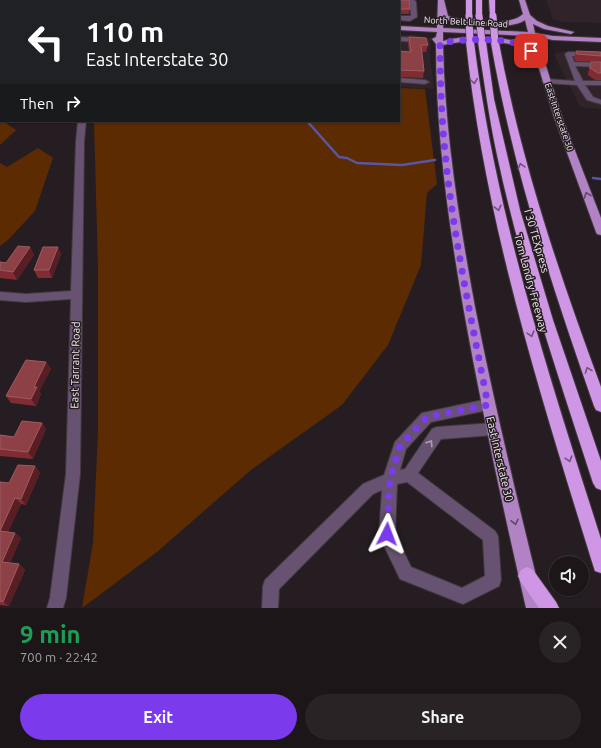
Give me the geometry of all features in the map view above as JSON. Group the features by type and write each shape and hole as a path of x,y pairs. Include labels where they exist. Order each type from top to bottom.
{"highway":[{"name":"Tom Landry Freeway","path":"469,0 469,16 476,42 474,79 482,136 504,233 531,333 601,565"},
{"name":"I 30 TEXpress","path":"479,0 476,42 510,191 555,347 601,482"},
{"name":"Tom Landry Freeway","path":"492,0 495,43 507,110 530,197 558,286 601,406"},
{"path":"527,576 550,608"}],"main road":[{"name":"East Interstate 30","path":"522,0 545,76 601,232"},
{"name":"East Interstate 30","path":"441,1 439,30 440,78 447,170 463,275 493,429 535,608"},
{"path":"441,1 445,17 457,21 508,23 520,21 526,15 529,19 541,25 570,35"},
{"path":"408,28 432,20 440,12"},
{"name":"North Belt Line Road","path":"400,28 570,35 601,33"},
{"path":"408,28 427,35 440,44 458,40 516,43 529,48 536,68 545,76"},
{"path":"536,47 547,41 570,35"},
{"name":"North Belt Line Road","path":"570,35 601,40"}],"street":[{"path":"400,18 410,19 414,17 414,2 412,0"},
{"path":"400,39 423,40"},
{"path":"601,55 568,54 571,64 586,95 591,100 601,102"},
{"path":"571,64 601,65"},
{"path":"545,76 580,83 601,83"},
{"path":"400,80 425,82"},
{"name":"East Tarrant Road","path":"55,608 58,598 73,474 80,141 82,122"},
{"path":"0,296 26,298 77,295"},
{"path":"409,475 490,536 493,580 463,596 406,573 387,534 390,479 400,446 427,417 488,405"},
{"path":"270,608 271,586 368,489 390,479 409,475 437,433 493,429"}],"shaded area":[{"path":"546,0 601,0 601,23 562,22 553,19"},
{"path":"400,35 417,35 431,38 430,56 434,89 400,87"},
{"path":"564,51 601,52 601,109 580,107 554,54"},
{"path":"400,88 425,89 437,184 427,193 421,265 388,345 342,405 251,470 157,552 82,608 93,543 98,431 98,268 94,122 400,122"},
{"path":"0,122 4,122 16,130 0,145"},
{"path":"38,148 53,158 35,211 8,240 0,246 0,163 7,167"}],"building":[{"path":"400,0 409,0 410,9 400,9"},
{"path":"409,37 426,38 428,45 421,45 424,71 400,70 400,51 411,52"},
{"path":"576,51 601,52 601,56 577,54"},
{"path":"591,62 601,62 601,73 598,73 590,68"},
{"path":"18,246 30,247 13,272 0,270 0,262 6,263"},
{"path":"43,247 58,247 49,270 34,270"},
{"path":"26,360 46,362 34,387 37,387 31,399 6,396"},
{"path":"22,421 42,423 28,452 0,449 0,435 14,437"},
{"path":"18,465 35,466 21,499 15,498 0,531 0,482 9,483"},
{"path":"0,531 15,533 2,562 19,564 3,602 0,601"}],"waterway":[{"path":"308,122 339,157 347,158 357,163 402,165 435,160"},
{"path":"593,178 601,179"}],"route":[{"path":"387,534 390,479 400,446 427,417 488,405 463,275 447,170 440,78 440,44 458,40 507,41 524,45 531,51"}]}
